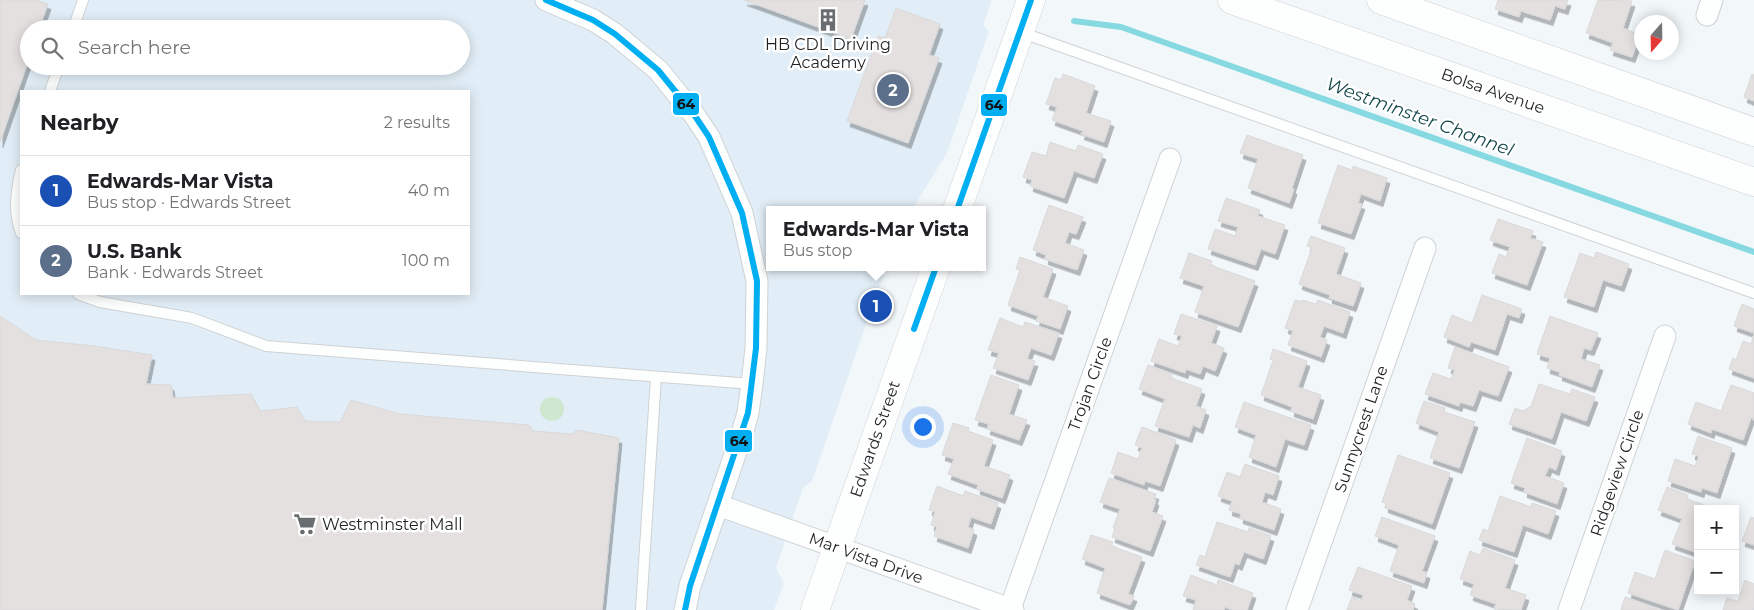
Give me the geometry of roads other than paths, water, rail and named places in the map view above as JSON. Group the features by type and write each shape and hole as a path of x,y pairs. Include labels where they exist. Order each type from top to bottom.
{"main road":[{"path":"957,206 1031,0"},
{"name":"Bolsa Avenue","path":"1232,0 1754,182"},
{"path":"1381,0 1754,132"},
{"name":"Edwards Street","path":"815,610 935,271"}],"street":[{"path":"546,0 593,20 632,47 658,70 694,113 709,137 742,213 757,281 756,348 748,413 690,586 685,610"},
{"name":"Trojan Circle","path":"1012,609 1170,159"},
{"name":"Sunnycrest Lane","path":"1297,610 1425,248"},
{"name":"Ridgeview Circle","path":"1569,610 1665,336"},
{"name":"Mar Vista Drive","path":"718,505 1012,609"}],"lane":[{"path":"76,20 83,0"},
{"path":"1020,32 1754,293"},
{"path":"50,90 56,75"},
{"path":"20,175 16,197 16,212 20,228"},
{"path":"81,295 100,302 192,318 266,346 752,384"},
{"path":"641,610 656,377"}],"waterway":[{"name":"Westminster Channel","path":"1074,21 1121,27 1754,252"}],"place":[{"name":"HB CDL Driving Academy","path":"828,20"},
{"name":"U.S. Bank","path":"893,90"},
{"name":"Edwards-Mar Vista","path":"876,306"},
{"name":"Westminster Mall","path":"305,524"}]}
